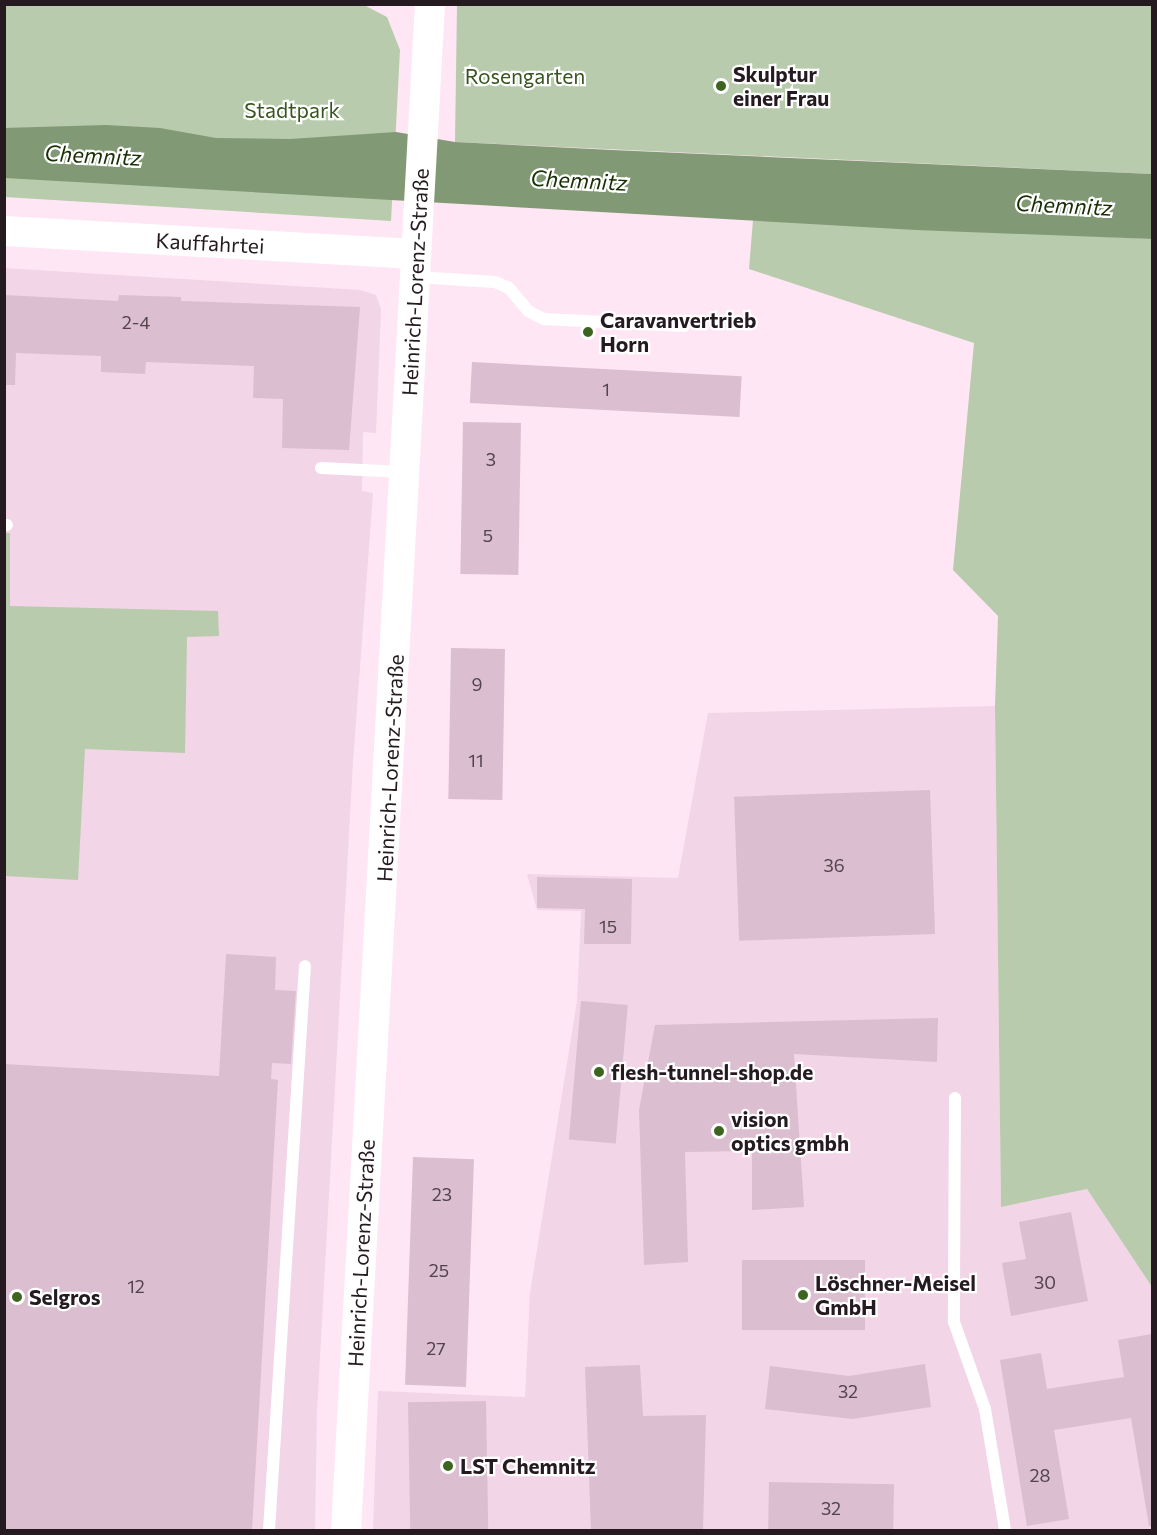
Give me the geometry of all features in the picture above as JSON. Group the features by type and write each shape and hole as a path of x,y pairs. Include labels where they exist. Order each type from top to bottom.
{"street":[{"name":"Heinrich-Lorenz-Straße","path":"346,1530 430,4"},
{"name":"Kauffahrtei","path":"4,231 415,266"}],"lane":[{"path":"415,266 495,282 509,288 528,311 544,319 684,326"},
{"path":"321,468 406,472"},
{"path":"269,1530 305,966"},
{"path":"956,1098 954,1322 985,1409 1005,1530"}],"shaded area":[{"path":"4,268 360,290 376,295 381,309 376,433 363,432 362,491 373,493 353,762 317,1411 315,1530 5,1530"},
{"path":"995,706 1001,1207 1087,1189 1152,1287 1152,1530 373,1530 378,1391 525,1397 530,1293 577,1001 581,911 537,910 527,874 678,878 708,713"}],"green space":[{"name":"Stadtpark","path":"362,4 387,17 400,50 391,221 5,197 4,5"},
{"name":"Rosengarten","path":"457,5 1152,5 1152,174 455,142"},
{"path":"753,220 1152,239 1152,1287 1087,1189 1001,1207 995,706 998,616 953,570 974,343 749,269"},
{"path":"4,533 10,533 10,606 218,611 219,636 187,637 185,753 85,749 78,880 5,876"}],"water":[{"name":"Chemnitz","path":"106,125 160,128 216,138 290,139 396,132 455,142 1152,174 1152,239 916,230 5,178 4,128"}],"building":[{"path":"4,295 118,301 119,295 181,297 181,301 360,307 349,450 282,448 283,399 253,398 254,366 146,362 145,374 101,372 101,356 16,353 15,385 4,385"},
{"path":"472,362 742,376 739,417 470,403"},
{"path":"463,422 521,423 518,575 460,574"},
{"path":"451,648 505,649 502,800 448,799"},
{"path":"930,790 935,934 739,941 734,797"},
{"path":"537,877 632,879 631,944 584,944 585,909 537,908"},
{"path":"226,954 276,957 275,990 296,991 291,1064 272,1063 271,1079 278,1080 252,1530 4,1530 4,1064 219,1076"},
{"name":"flesh-tunnel-shop.de","path":"581,1001 628,1005 616,1144 569,1139"},
{"name":"vision optics gmbh","path":"938,1018 937,1062 794,1054 804,1207 752,1210 752,1151 685,1152 688,1262 644,1265 639,1110 655,1025"},
{"path":"413,1157 474,1159 466,1387 405,1385"},
{"path":"1071,1212 1088,1301 1011,1316 1002,1263 1026,1259 1019,1222"},
{"name":"Löschner-Meisel GmbH","path":"742,1260 865,1260 865,1330 742,1330"},
{"path":"1152,1334 1152,1526 1149,1526 1131,1418 1054,1430 1069,1519 1027,1526 1000,1360 1041,1353 1047,1389 1124,1377 1118,1340"},
{"path":"925,1364 931,1407 852,1419 765,1409 770,1366 849,1376"},
{"path":"640,1365 643,1416 706,1415 703,1529 591,1530 585,1367"},
{"name":"LST Chemnitz","path":"486,1401 488,1530 410,1530 408,1402"},
{"path":"769,1482 894,1484 893,1530 768,1530"}],"place":[{"name":"Skulptur einer Frau","path":"721,86"},
{"name":"Caravanvertrieb Horn","path":"588,332"},
{"name":"flesh-tunnel-shop.de","path":"599,1072"},
{"name":"vision optics gmbh","path":"719,1131"},
{"name":"Löschner-Meisel GmbH","path":"803,1295"},
{"name":"Selgros","path":"17,1297"},
{"name":"LST Chemnitz","path":"448,1466"}]}
